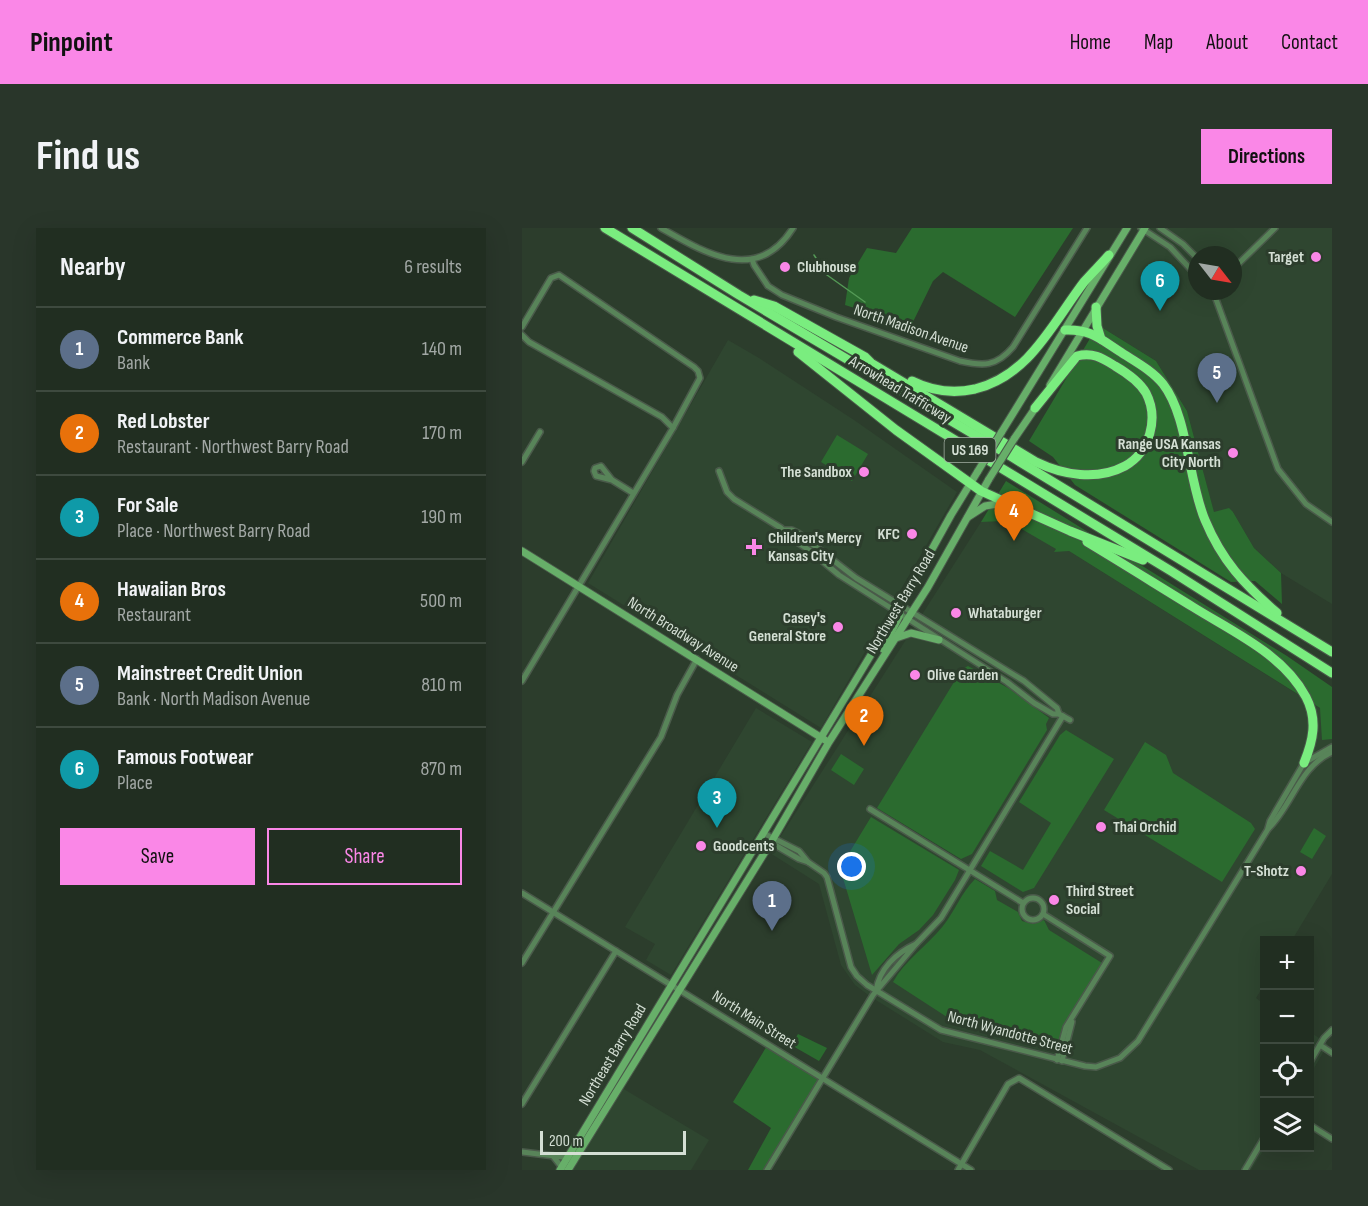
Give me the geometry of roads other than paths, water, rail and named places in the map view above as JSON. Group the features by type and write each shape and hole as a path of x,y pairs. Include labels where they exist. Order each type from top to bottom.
{"highway":[{"name":"Arrowhead Trafficway","path":"605,228 1171,571 1332,673"},
{"name":"Arrowhead Trafficway","path":"632,228 1332,652"},
{"path":"740,295 774,306 921,386 939,390 968,390 993,383 1014,372 1085,280 1110,255"},
{"path":"1096,307 1097,326 1101,339"},
{"path":"770,329 896,430 981,491 1070,531 1171,571"},
{"path":"1065,330 1083,330 1101,339 1164,384 1176,408 1195,491 1215,543 1244,584 1294,629"},
{"path":"866,357 871,363 1036,462 1062,472 1102,473 1124,466 1141,452 1147,442 1152,423 1149,402 1141,386 1123,370 1093,354 1077,356 1035,408"},
{"path":"1070,531 1262,650 1288,672 1307,698 1314,722 1307,766"}],"main road":[{"name":"Northwest Barry Road","path":"675,987 773,839 829,742 879,663 893,639 903,612 955,507 1126,228"},
{"name":"Northwest Barry Road","path":"675,987 763,833 821,738 903,612 928,587 981,491 1035,408 1143,229"},
{"path":"966,518 985,506 1004,503"},
{"name":"North Broadway Avenue","path":"522,551 829,742"},
{"path":"879,663 881,652 903,612"},
{"path":"893,639 911,633 939,640"},
{"name":"Northeast Barry Road","path":"564,1169 675,987"}],"street":[{"path":"661,228 717,258 737,261 752,259 771,251 793,228"},
{"name":"North Madison Avenue","path":"752,259 768,286 782,295 836,317 980,366 1003,357 1013,347 1087,228"},
{"path":"1160,228 1188,249"},
{"path":"1242,260 1275,228"},
{"path":"1143,229 1170,247 1188,266"},
{"path":"522,327 551,279 555,275 562,276 694,367 700,375 699,383 673,428 522,681"},
{"path":"1216,300 1278,469 1306,504 1332,522"},
{"path":"522,335 529,342 662,417 673,428"},
{"path":"522,462 540,432"},
{"path":"719,471 727,492 734,499 784,530 798,533 939,640 1053,714 1070,720"},
{"path":"612,480 633,493"},
{"path":"903,612 969,646 1024,681 1057,708 1061,715"},
{"path":"522,963 661,737 677,695 697,659"},
{"path":"767,1170 876,991 915,944 941,918 1061,715"},
{"path":"1307,766 1332,747"},
{"path":"1307,766 1332,752"},
{"name":"North Wyandotte Street","path":"763,833 773,839 775,845 824,873 851,967 857,976 876,991 941,1030 1096,1067 1119,1058 1130,1050 1145,1030 1268,829 1270,821 1307,766"},
{"path":"870,809 1023,903"},
{"name":"North Main Street","path":"522,893 822,1078 960,1167 971,1170"},
{"path":"1029,898 1039,900 1043,905 1043,915 1036,920 1027,919 1022,912 1023,903 1029,898"},
{"path":"1043,915 1110,956 1066,1028 1059,1060"},
{"path":"522,1104 616,951"},
{"path":"1314,1055 1332,1030"},
{"path":"1320,1045 1332,1053"},
{"path":"960,1167 1008,1084 1015,1079 1026,1081 1169,1170"},
{"path":"1314,1128 1332,1139"},
{"path":"1245,1170 1260,1145"},
{"path":"522,1152 571,1158"},
{"path":"553,1156 564,1169"}],"waterway":[{"path":"814,255 827,275 865,302"}],"place":[{"name":"Target","path":"1316,257"},
{"name":"Clubhouse","path":"785,267"},
{"name":"Famous Footwear","path":"1160,311"},
{"name":"Mainstreet Credit Union","path":"1217,403"},
{"name":"Range USA Kansas City North","path":"1233,453"},
{"name":"The Sandbox","path":"864,472"},
{"name":"KFC","path":"912,534"},
{"name":"Hawaiian Bros","path":"1014,541"},
{"name":"Children's Mercy Kansas City","path":"754,547"},
{"name":"Whataburger","path":"956,613"},
{"name":"Casey's General Store","path":"838,627"},
{"name":"Olive Garden","path":"915,675"},
{"name":"Red Lobster","path":"864,746"},
{"name":"Thai Orchid","path":"1101,827"},
{"name":"For Sale","path":"717,828"},
{"name":"Goodcents","path":"701,846"},
{"name":"T-Shotz","path":"1301,871"},
{"name":"Third Street Social","path":"1054,900"},
{"name":"Commerce Bank","path":"772,931"}]}
